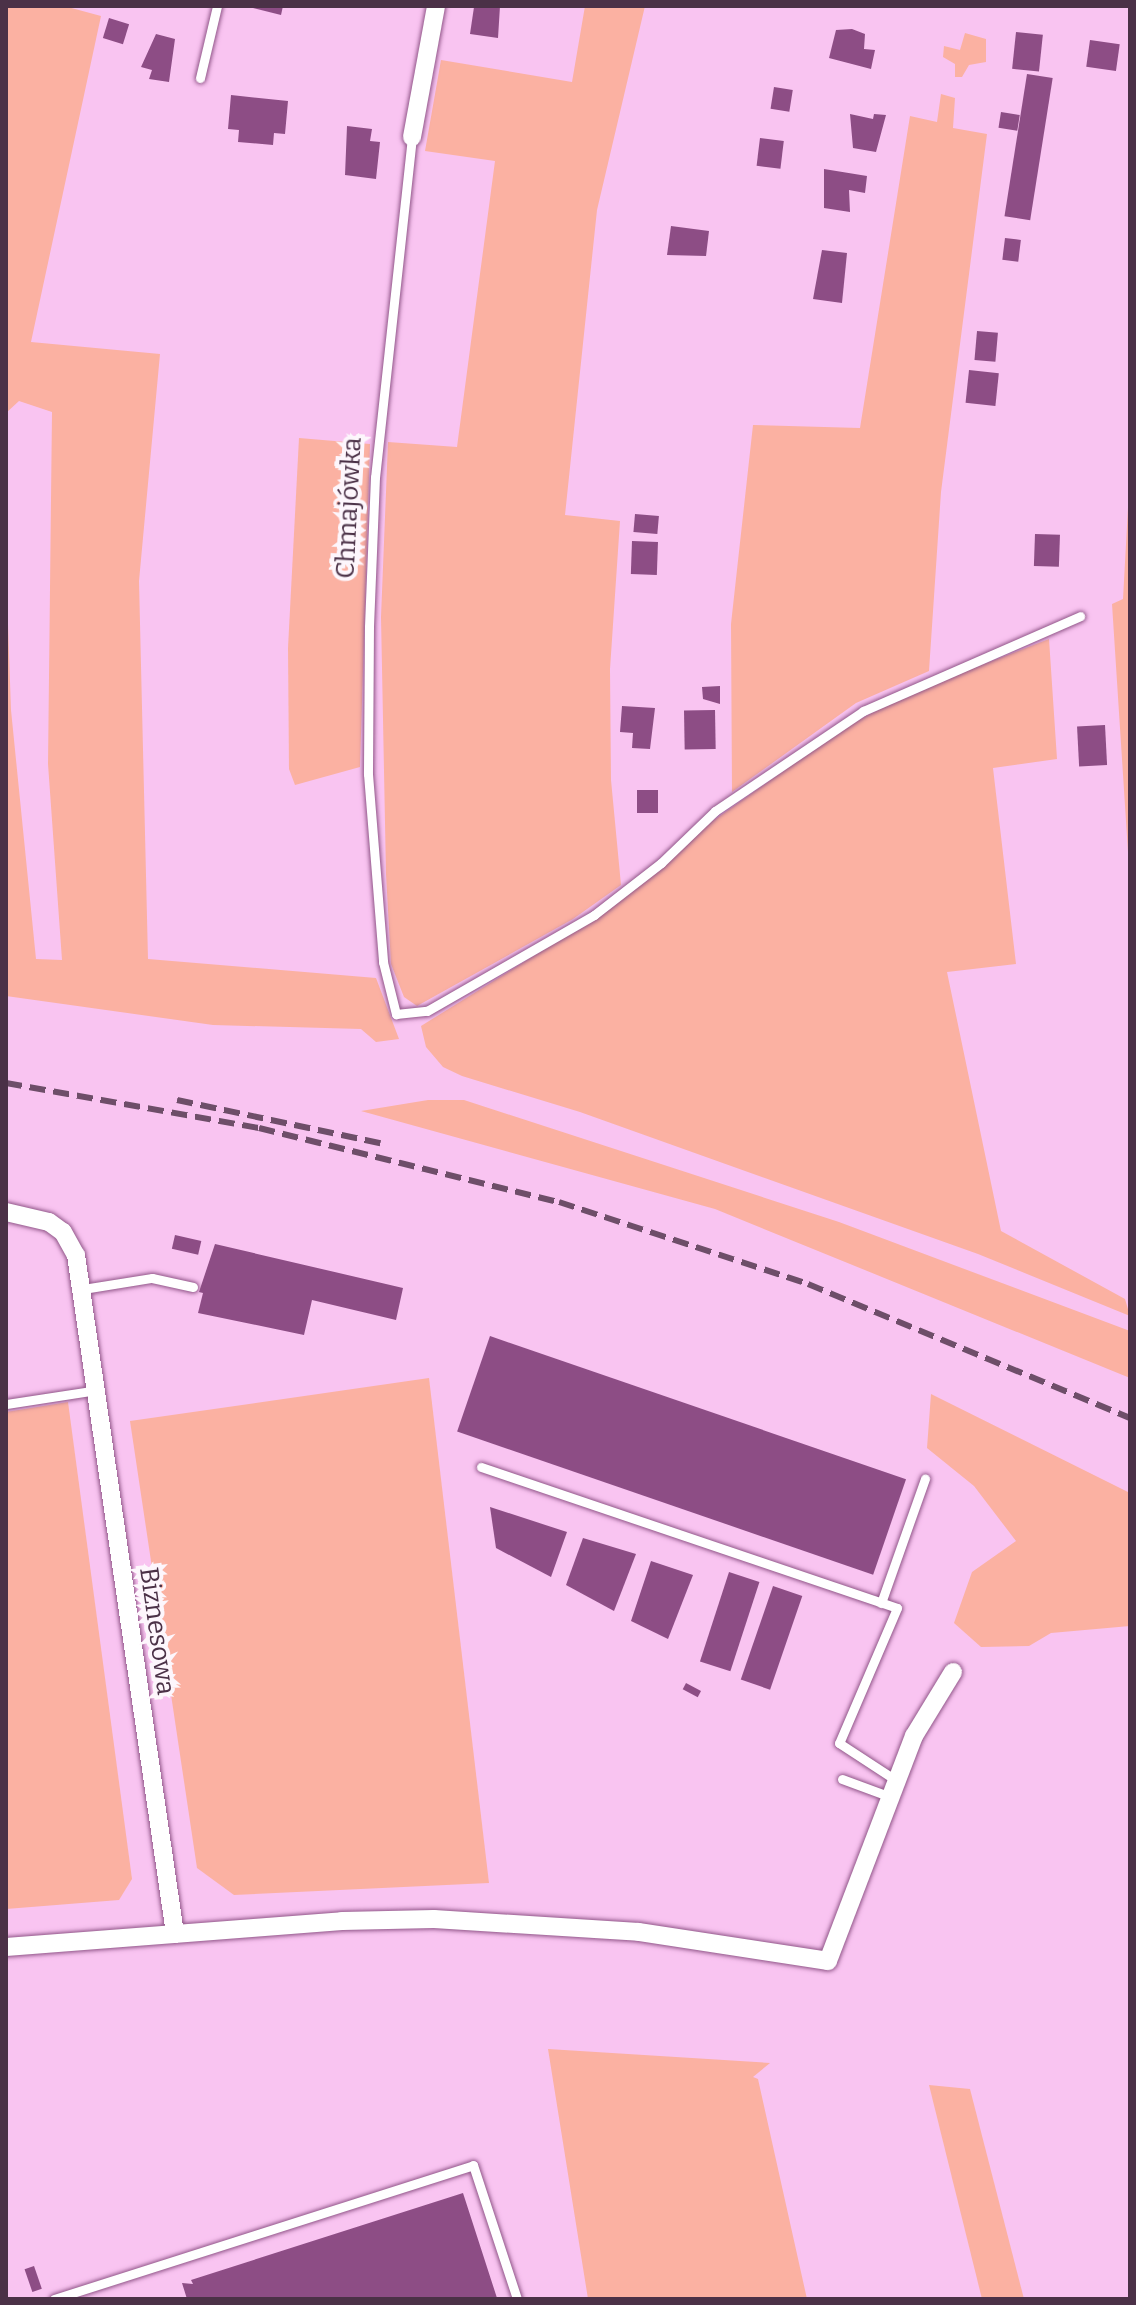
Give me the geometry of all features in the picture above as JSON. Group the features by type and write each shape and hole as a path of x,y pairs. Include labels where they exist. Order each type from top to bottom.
{"street":[{"name":"Chmajówka","path":"412,137 436,6"},
{"name":"Biznesowa","path":"6,1212 49,1222 63,1232 76,1255 175,1934"},
{"path":"6,1947 342,1921 527,1922 639,1932 828,1961 914,1736 953,1672"}],"lane":[{"path":"200,78 217,6"},
{"name":"Chmajówka","path":"412,137 375,477 369,627 368,774 383,962 396,1014 427,1011 594,915 661,863 715,811 863,711 1080,616"},
{"path":"83,1289 152,1278 193,1287"},
{"path":"6,1404 97,1390"},
{"path":"481,1467 897,1608 839,1743 894,1789"},
{"path":"881,1603 925,1479"},
{"path":"842,1779 894,1789"},
{"path":"54,2299 473,2165 517,2299"}],"shaded area":[{"path":"6,6 64,6 101,16 31,342 160,354 139,581 148,959 376,978 399,1039 376,1042 361,1029 213,1025 6,996 6,567 11,710 36,959 62,960 48,764 52,412 19,401 6,413"},
{"path":"585,6 645,6 597,210 565,515 620,521 610,669 611,780 621,885 573,919 417,1006 404,997 391,964 386,874 381,617 388,442 457,447 495,161 425,151 441,60 572,82"},
{"path":"965,33 986,39 986,62 969,65 962,77 955,77 955,64 943,57 944,46 960,50"},
{"path":"941,94 955,98 953,128 987,134 941,492 929,671 856,703 732,792 731,624 753,425 860,428 910,116 937,122"},
{"path":"299,438 370,444 360,767 295,785 289,769 288,648"},
{"path":"1130,471 1130,883 1112,604 1123,599"},
{"path":"1049,639 1057,759 993,768 1016,964 947,972 1001,1231 1125,1299 1130,1316 978,1254 580,1112 462,1076 443,1067 426,1047 421,1026 608,910 707,825 846,727 909,693"},
{"path":"428,1100 464,1100 839,1222 1130,1331 1130,1378 715,1209 361,1111"},
{"path":"429,1378 489,1883 234,1895 197,1868 130,1421"},
{"path":"931,1394 1130,1493 1130,1626 1051,1633 1029,1646 981,1647 954,1623 972,1572 1016,1541 974,1486 927,1448"},
{"path":"68,1402 132,1879 119,1900 6,1909 6,1412"},
{"path":"548,2049 770,2063 753,2077 758,2079 807,2299 588,2299"},
{"path":"929,2085 970,2089 1024,2299 982,2299"}],"building":[{"path":"245,6 283,6 281,15"},
{"path":"500,6 498,38 470,34 474,7"},
{"path":"109,18 129,24 123,44 103,38"},
{"path":"852,29 865,34 864,49 875,50 871,69 829,58 836,30"},
{"path":"1016,32 1043,35 1039,72 1012,69"},
{"path":"156,34 175,39 169,82 149,79 152,70 141,67"},
{"path":"1090,40 1120,44 1116,71 1086,67"},
{"path":"1027,74 1053,78 1030,220 1004,216"},
{"path":"774,87 793,90 789,112 771,109"},
{"path":"231,95 288,101 285,134 274,133 273,145 238,142 239,130 228,129"},
{"path":"1001,112 1020,115 1017,131 998,128"},
{"path":"850,114 873,119 874,114 886,115 876,152 853,148"},
{"path":"347,126 372,129 370,141 380,142 376,179 345,175"},
{"path":"760,138 784,141 780,169 757,166"},
{"path":"824,169 867,176 865,193 849,190 850,212 824,208"},
{"path":"671,226 709,231 706,256 667,255"},
{"path":"1005,238 1021,240 1018,262 1002,260"},
{"path":"822,250 847,253 842,303 813,299"},
{"path":"977,331 998,333 995,362 974,360"},
{"path":"969,370 999,373 995,406 966,403"},
{"path":"635,514 659,516 657,534 633,532"},
{"path":"1035,534 1060,535 1059,567 1034,566"},
{"path":"632,541 658,542 657,575 631,574"},
{"path":"720,686 720,704 703,699 702,687"},
{"path":"622,706 655,708 650,749 632,748 633,733 620,732"},
{"path":"715,710 716,749 685,750 684,711"},
{"path":"1105,725 1107,765 1079,766 1077,726"},
{"path":"637,790 658,790 658,813 637,813"},
{"path":"175,1235 201,1241 198,1255 172,1249"},
{"path":"215,1244 403,1288 396,1320 312,1300 304,1335 198,1313 203,1293 199,1292"},
{"path":"490,1336 906,1479 873,1575 457,1431"},
{"path":"490,1507 567,1532 551,1577 496,1548"},
{"path":"583,1538 636,1554 614,1611 566,1585"},
{"path":"651,1561 693,1575 668,1639 631,1621"},
{"path":"729,1572 759,1582 730,1671 700,1661"},
{"path":"773,1586 802,1596 770,1690 741,1680"},
{"path":"686,1683 701,1691 698,1697 683,1689"},
{"path":"463,2193 497,2298 187,2299 182,2283 193,2284 191,2280"},
{"path":"34,2266 42,2289 32,2292 25,2269"}],"railway":[{"path":"6,1083 259,1128 559,1202 808,1284 1130,1418"},
{"path":"177,1100 380,1143"}]}
